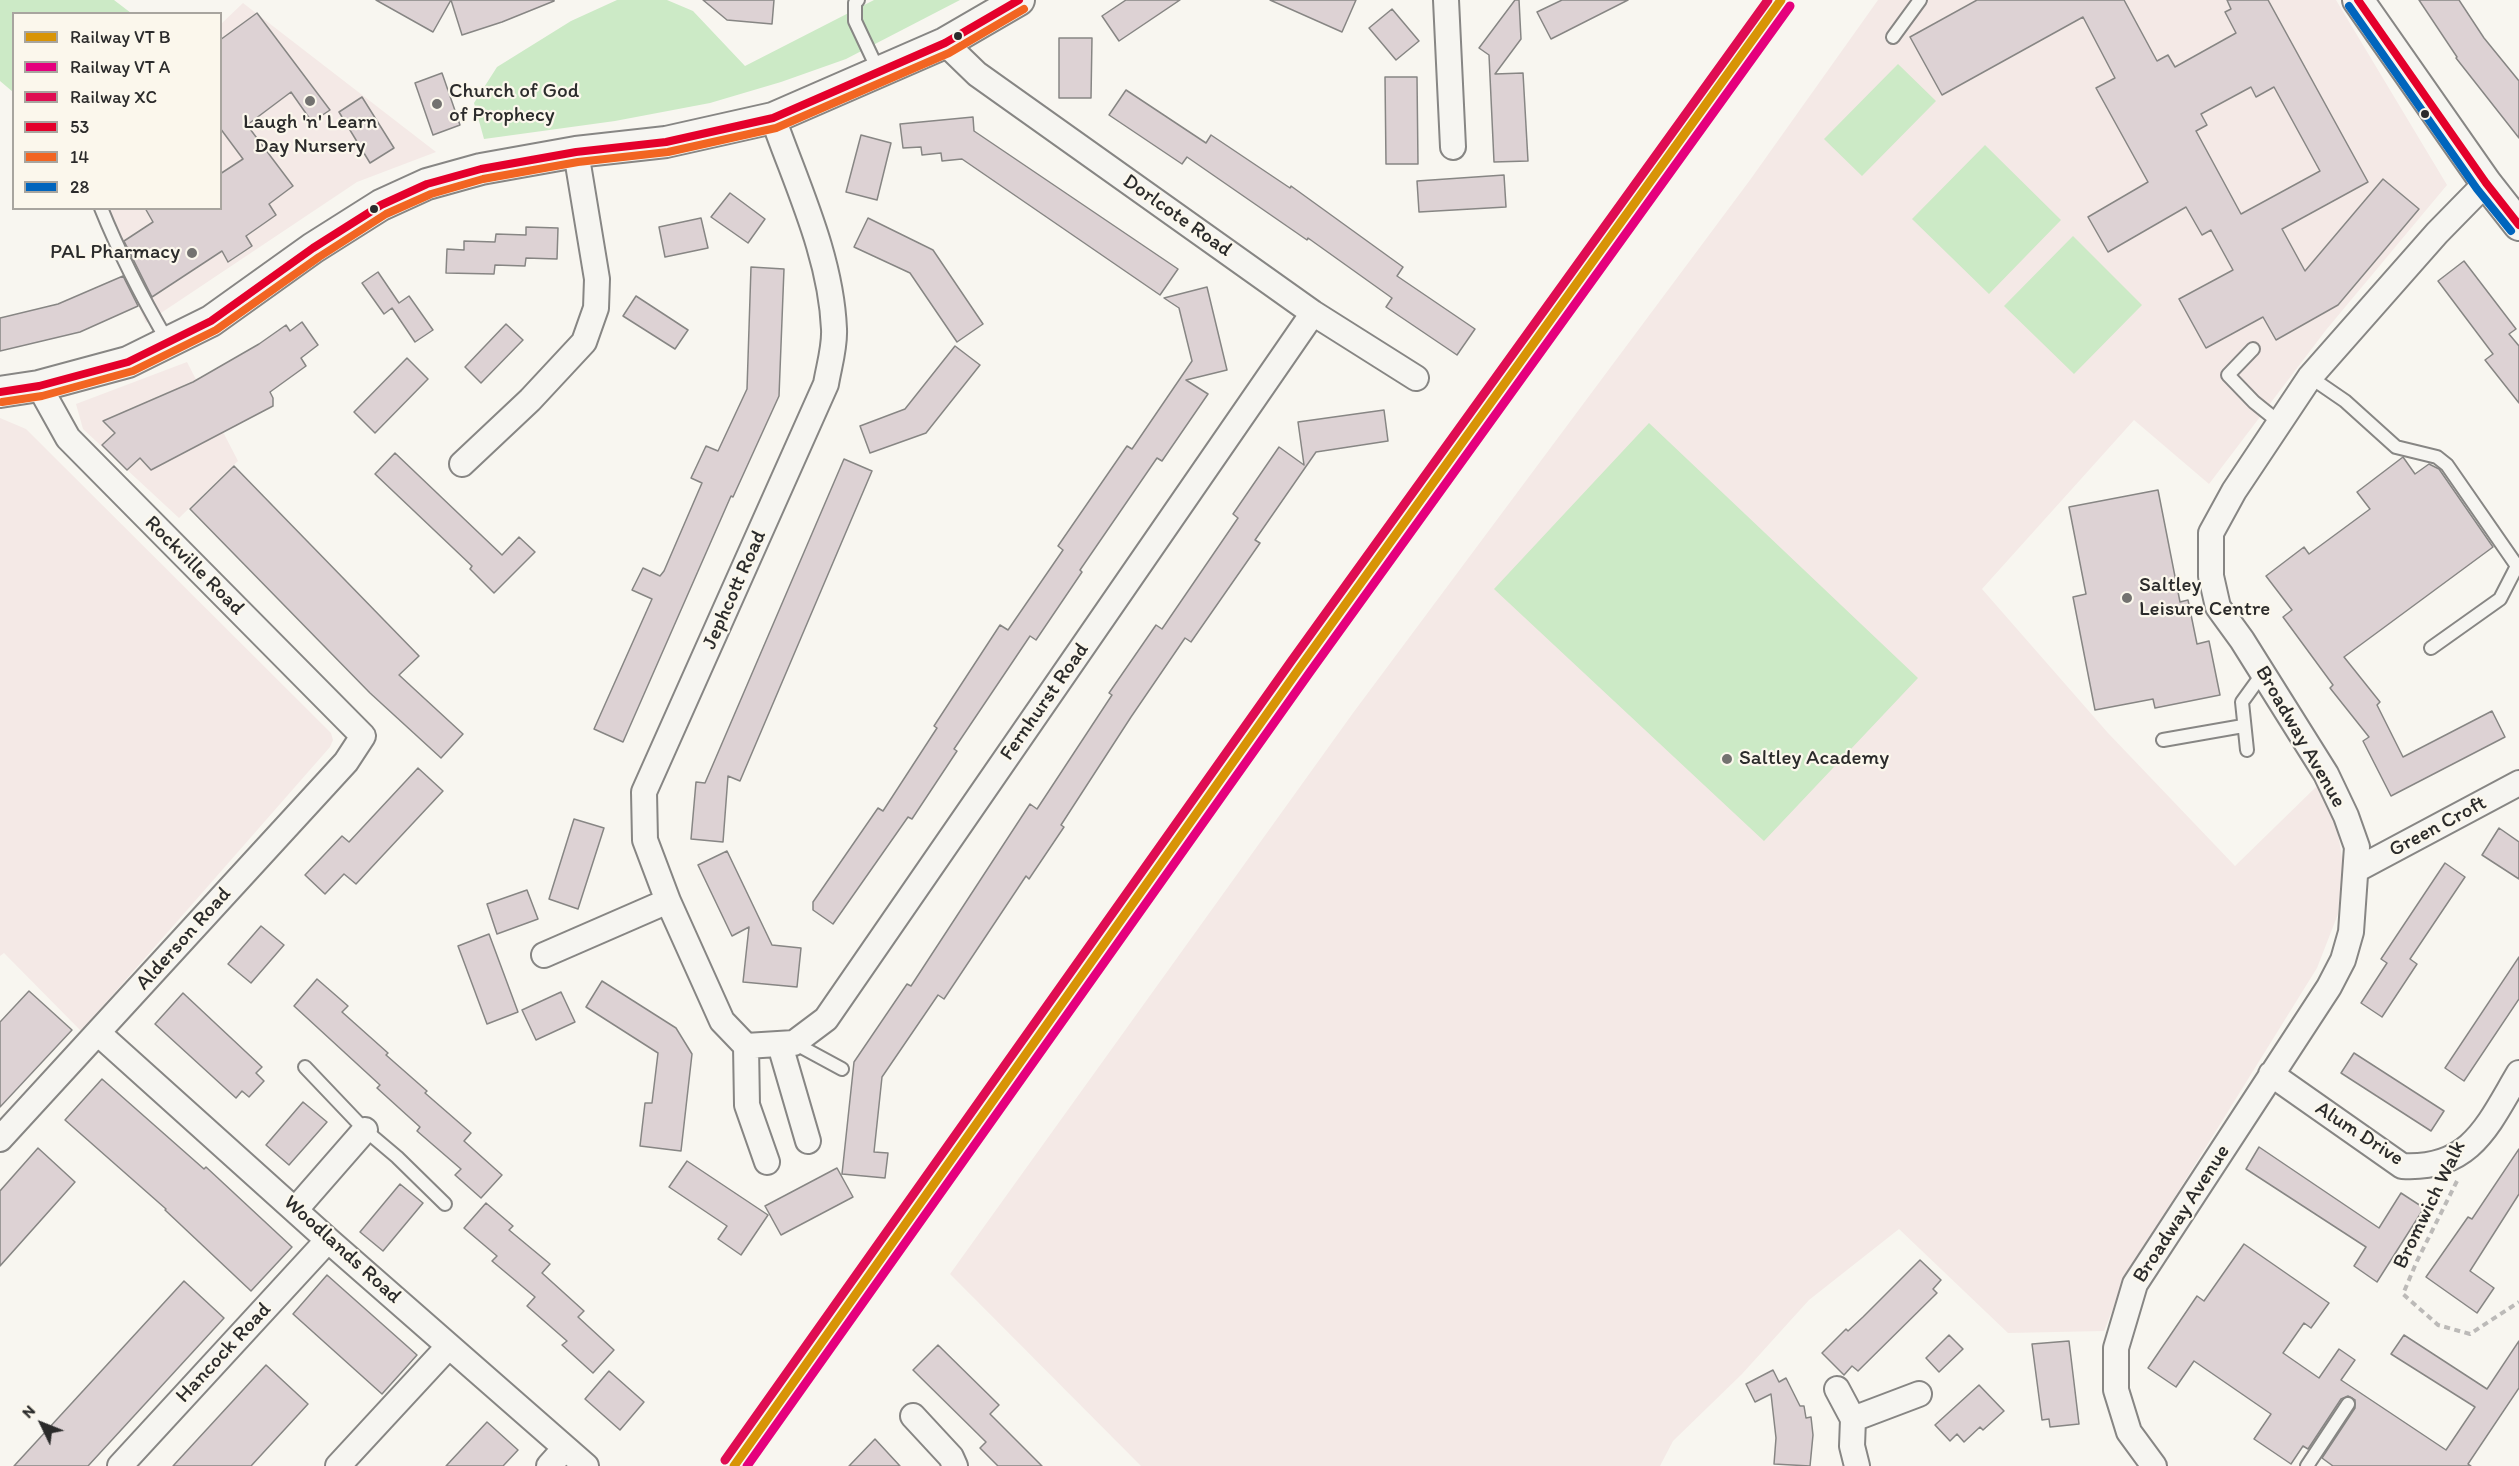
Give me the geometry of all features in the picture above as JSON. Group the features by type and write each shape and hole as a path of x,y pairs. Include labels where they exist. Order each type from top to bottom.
{"street":[{"path":"0,392 39,386 128,362 211,321 313,248 381,205 427,184 481,169 576,152 666,142 772,118 945,43 1019,0"},
{"path":"1446,0 1453,147"},
{"path":"2358,0 2486,183 2519,225"},
{"name":"Dorlcote Road","path":"945,43 977,74 1313,313 1416,378"},
{"name":"Jephcott Road","path":"747,1046 722,1022 668,902 645,840 644,792 826,384 835,331 828,280 812,225 772,118"},
{"path":"462,464 530,400 584,342 596,308 597,279 576,152"},
{"name":"Broadway Avenue","path":"2154,1466 2129,1432 2116,1390 2116,1348 2135,1284 2329,987 2343,960 2352,932 2356,870 2357,847 2346,816 2326,774 2263,673 2218,607 2211,576 2211,533 2234,491 2310,377 2437,233 2486,183"},
{"name":"Fernhurst Road","path":"787,1044 826,1019 1313,313"},
{"name":"Rockville Road","path":"39,386 68,438 363,736"},
{"name":"Alderson Road","path":"0,1138 346,762 363,736"},
{"name":"Green Croft","path":"2356,870 2519,783"},
{"path":"544,955 668,902"},
{"name":"Woodlands Road","path":"98,1033 448,1346 557,1457 586,1466"},
{"path":"767,1162 747,1105 747,1046 787,1044 808,1141"},
{"name":"Alum Drive","path":"2271,1074 2392,1160 2402,1166 2423,1167 2451,1160 2481,1135 2519,1072"},
{"path":"296,1209 365,1130"},
{"name":"Hancock Road","path":"120,1466 328,1240"},
{"path":"338,1466 448,1346"},
{"path":"1837,1389 1853,1419 1852,1446 1857,1466"},
{"path":"1853,1419 1919,1394"},
{"path":"913,1416 951,1457 955,1466"}],"lane":[{"path":"858,0 855,3 855,21 879,72"},
{"path":"1893,38 1920,0"},
{"path":"102,210 141,296 168,342"},
{"path":"2253,349 2228,375 2254,402 2280,423"},
{"path":"2310,377 2345,401 2396,447 2437,457 2447,465 2517,566 2500,599 2431,648"},
{"path":"2247,750 2242,702 2263,673"},
{"path":"2163,740 2244,726"},
{"path":"787,1044 842,1068"},
{"path":"305,1067 365,1130 397,1157 445,1204"},
{"path":"2307,1466 2348,1404"}],"path":[{"name":"Bromwich Walk","path":"2460,1177 2417,1261 2403,1294 2438,1325 2470,1334 2519,1302"}],"shaded area":[{"name":"Saltley Academy","path":"1878,0 2336,0 2447,185 2326,330 2209,484 2134,420 1982,589 2108,733 2235,866 2318,785 2336,822 2343,863 2338,914 2317,968 2130,1266 2104,1331 2008,1333 1899,1229 1809,1300 1742,1374 1673,1441 1660,1466 1141,1466 950,1274 1353,713 1750,180"},
{"path":"243,3 436,152 357,182 146,323 95,210 222,210 222,23"},
{"path":"187,362 238,461 179,518 83,429 76,404"},
{"path":"0,418 26,429 331,733 333,740 330,747 81,1031 4,953 0,956"}],"green space":[{"path":"0,0 114,0 130,12 12,12 12,91 0,81"},
{"path":"617,0 667,0 693,11 745,66 874,0 960,0 846,59 781,82 710,103 615,121 484,139 474,103 497,67 571,21"},
{"path":"1898,64 1936,101 1862,176 1824,139"},
{"path":"1985,145 2061,220 1989,294 1912,219"},
{"path":"2073,236 2142,305 2074,374 2004,306"},
{"path":"1649,423 1918,678 1764,841 1494,589"}],"building":[{"path":"376,0 451,0 433,32"},
{"path":"451,0 554,0 554,1 462,35"},
{"path":"703,0 774,0 772,24 727,20"},
{"path":"1126,0 1180,0 1119,41 1102,16"},
{"path":"1270,0 1356,0 1342,32"},
{"path":"1515,0 1519,0 1521,39 1495,74 1523,73 1528,161 1494,162 1489,55 1479,48"},
{"path":"1562,0 1628,0 1551,39 1537,12"},
{"path":"1977,0 2124,0 2157,61 2168,55 2175,67 2236,33 2225,12 2231,9 2227,0 2268,0 2368,182 2282,229 2305,271 2383,179 2419,209 2338,305 2276,340 2263,317 2206,348 2179,299 2233,270 2211,230 2202,235 2186,207 2108,252 2088,217 2148,182 2096,88 2115,78 2083,17 1942,95 1910,37","holes":["2251,87 2256,97 2274,87 2320,171 2241,214 2196,131 2207,125 2201,114"]},
{"path":"2419,0 2459,0 2484,38 2519,81 2519,138 2456,58"},
{"path":"1392,9 1419,41 1396,60 1369,28"},
{"path":"257,13 330,110 312,122 291,92 247,125 293,186 269,204 276,215 246,236 252,246 228,262 222,251 152,297 124,241 153,222 146,210 222,210 222,173 243,159 222,131 222,39"},
{"path":"1059,38 1092,38 1091,98 1059,98"},
{"name":"Church of God of Prophecy","path":"442,73 460,125 433,135 415,83"},
{"path":"1385,77 1417,77 1418,164 1386,164"},
{"path":"1126,90 1206,143 1211,135 1290,188 1291,186 1403,267 1397,276 1475,329 1457,355 1386,307 1392,298 1308,238 1307,240 1187,157 1182,164 1109,115"},
{"path":"362,97 394,148 370,163 339,112"},
{"path":"973,117 974,131 1178,269 1160,295 962,159 942,161 941,153 922,155 921,147 903,148 900,124"},
{"path":"861,135 891,143 877,200 846,192"},
{"path":"1504,175 1506,207 1419,212 1417,181"},
{"path":"730,193 765,219 748,243 711,217"},
{"path":"701,218 708,248 665,257 659,227"},
{"path":"868,218 933,250 983,324 957,342 910,273 854,247"},
{"path":"526,227 558,228 557,259 526,258 525,266 495,265 494,274 446,273 447,249 464,250 464,241 495,242 496,234 526,235"},
{"path":"2464,261 2516,329 2509,334 2519,346 2519,403 2485,360 2493,354 2438,281"},
{"path":"751,267 784,269 779,396 733,497 731,496 623,742 594,729 652,599 632,590 643,568 660,576 664,571 702,483 691,478 706,446 718,451 747,389"},
{"path":"378,272 399,303 409,296 433,330 415,342 392,308 384,314 362,283"},
{"path":"123,276 138,306 80,332 0,351 0,318 58,304"},
{"path":"1207,287 1227,370 1186,380 1208,394 1162,461 1157,458 1080,570 1082,572 1036,640 1030,636 954,749 957,751 912,819 908,817 833,924 813,910 813,902 878,808 883,811 937,728 934,726 1000,625 1008,630 1063,550 1058,546 1127,446 1132,449 1192,361 1179,308 1164,298"},
{"path":"636,296 688,330 675,349 623,316"},
{"path":"302,322 318,345 301,358 306,366 270,392 273,406 151,470 140,458 127,470 102,445 115,433 103,421 193,382 259,344 286,325 290,331"},
{"path":"506,324 523,340 481,383 465,367"},
{"path":"955,346 980,365 926,433 870,453 860,426 905,409"},
{"path":"407,358 428,379 375,433 354,412"},
{"path":"1384,410 1388,441 1316,452 1255,540 1260,543 1191,642 1185,638 1131,717 1061,825 1064,827 1029,879 1026,876 944,999 938,995 882,1077 874,1152 888,1153 885,1178 842,1174 854,1062 907,984 911,986 1030,804 1037,809 1112,695 1109,693 1156,625 1162,629 1238,518 1233,514 1279,447 1304,465 1298,422"},
{"path":"395,453 502,555 519,537 535,552 494,593 470,569 472,566 375,474"},
{"path":"2403,457 2415,474 2429,464 2439,469 2493,547 2344,657 2380,702 2377,705 2403,757 2492,711 2505,737 2391,796 2363,741 2369,737 2330,688 2333,685 2283,617 2292,610 2266,576 2304,547 2309,554 2370,509 2357,492"},
{"path":"844,459 872,471 740,781 728,776 723,842 691,839 696,782 705,783"},
{"path":"234,466 419,656 399,675 463,734 441,758 370,693 190,509"},
{"name":"Saltley Leisure Centre","path":"2158,490 2180,602 2188,600 2197,644 2209,641 2220,695 2155,708 2153,699 2095,710 2073,597 2086,594 2069,507"},
{"path":"418,768 443,791 356,884 344,874 325,894 305,875 342,836 349,842"},
{"path":"574,819 604,828 578,909 549,899"},
{"path":"2499,828 2519,842 2519,879 2482,855"},
{"path":"727,851 772,945 801,948 797,987 743,982 749,927 732,936 698,865"},
{"path":"2445,863 2465,877 2410,959 2417,964 2382,1017 2361,1003 2387,963 2381,959"},
{"path":"527,890 538,919 497,934 487,904"},
{"path":"261,926 284,945 251,983 228,964"},
{"path":"489,934 518,1012 487,1024 458,946"},
{"path":"2519,957 2519,999 2464,1081 2445,1068"},
{"path":"317,979 348,1006 342,1012 427,1091 425,1093 471,1133 464,1141 502,1175 481,1198 455,1175 461,1169 417,1131 420,1127 377,1088 380,1085 294,1006"},
{"path":"602,981 676,1028 692,1054 681,1151 640,1146 645,1103 652,1103 658,1053 586,1007"},
{"path":"29,991 72,1030 0,1107 0,1022"},
{"path":"561,992 575,1022 536,1040 522,1010"},
{"path":"183,993 262,1067 256,1073 264,1081 249,1097 242,1091 236,1098 155,1024"},
{"path":"2354,1053 2444,1111 2431,1131 2341,1073"},
{"path":"102,1079 204,1169 206,1167 292,1247 251,1291 166,1209 65,1120"},
{"path":"303,1102 327,1122 289,1165 266,1145"},
{"path":"2259,1147 2379,1228 2401,1193 2424,1208 2377,1282 2354,1266 2366,1247 2246,1169"},
{"path":"38,1148 75,1182 0,1266 0,1191"},
{"path":"2519,1149 2519,1194 2470,1271 2494,1288 2477,1313 2426,1277 2468,1217 2472,1219"},
{"path":"687,1161 768,1215 741,1255 718,1239 727,1226 669,1187"},
{"path":"837,1168 853,1197 781,1235 765,1206"},
{"path":"400,1184 423,1203 383,1251 360,1232"},
{"path":"486,1203 513,1226 509,1230 550,1264 542,1273 584,1311 578,1317 614,1350 593,1373 562,1345 567,1341 527,1306 535,1297 492,1261 497,1256 464,1228"},
{"path":"2244,1244 2329,1303 2311,1328 2304,1323 2283,1353 2319,1378 2339,1349 2355,1360 2341,1380 2446,1450 2475,1407 2391,1354 2404,1335 2487,1389 2519,1341 2519,1388 2468,1464 2471,1466 2333,1466 2322,1458 2355,1408 2355,1400 2348,1396 2341,1399 2308,1449 2303,1446 2291,1464 2254,1439 2271,1414 2194,1361 2176,1387 2148,1368 2197,1296 2204,1301"},
{"path":"1920,1260 1941,1280 1933,1289 1937,1293 1858,1371 1852,1366 1844,1375 1822,1353 1846,1329 1848,1331 1863,1317"},
{"path":"327,1275 417,1355 382,1394 293,1314"},
{"path":"184,1281 224,1318 88,1466 14,1466"},
{"path":"1949,1335 1963,1349 1939,1372 1926,1358"},
{"path":"2069,1341 2079,1424 2050,1427 2049,1419 2042,1420 2032,1344"},
{"path":"938,1345 999,1405 990,1414 1042,1466 998,1466 980,1448 986,1442 913,1370"},
{"path":"266,1365 308,1404 251,1466 173,1466"},
{"path":"1773,1370 1779,1382 1786,1378 1800,1406 1804,1406 1806,1418 1811,1417 1813,1435 1810,1466 1774,1464 1776,1438 1771,1394 1755,1402 1746,1384"},
{"path":"609,1371 644,1402 620,1430 585,1399"},
{"path":"1979,1385 2004,1411 1983,1430 1980,1427 1964,1442 1957,1434 1950,1441 1935,1425"},
{"path":"487,1422 518,1450 503,1466 446,1466"},
{"path":"875,1439 900,1466 849,1466"}],"transit line":[{"name":"53","path":"0,392 39,386 128,362 211,321 313,248 381,205 427,184 481,169 576,152 666,142 773,118 945,43 1019,0"},
{"path":"734,1466 1301,666 1781,0"},
{"name":"53","path":"2358,0 2486,183 2519,225"},
{"path":"747,1466 1310,672 1790,6"},
{"name":"28","path":"2349,6 2477,189 2511,231"},
{"name":"14","path":"2,402 42,396 133,371 216,330 319,257 386,214 431,194 483,179 578,162 668,152 776,128 949,53 1024,9"}],"rail line":[{"name":"XC","path":"725,1460 1292,660 1768,0"}],"place":[{"name":"Laugh 'n' Learn Day Nursery","path":"310,101"},
{"name":"Church of God of Prophecy","path":"437,104"},
{"name":"PAL Pharmacy","path":"192,253"},
{"name":"Saltley Leisure Centre","path":"2127,598"},
{"name":"Saltley Academy","path":"1727,759"}]}
